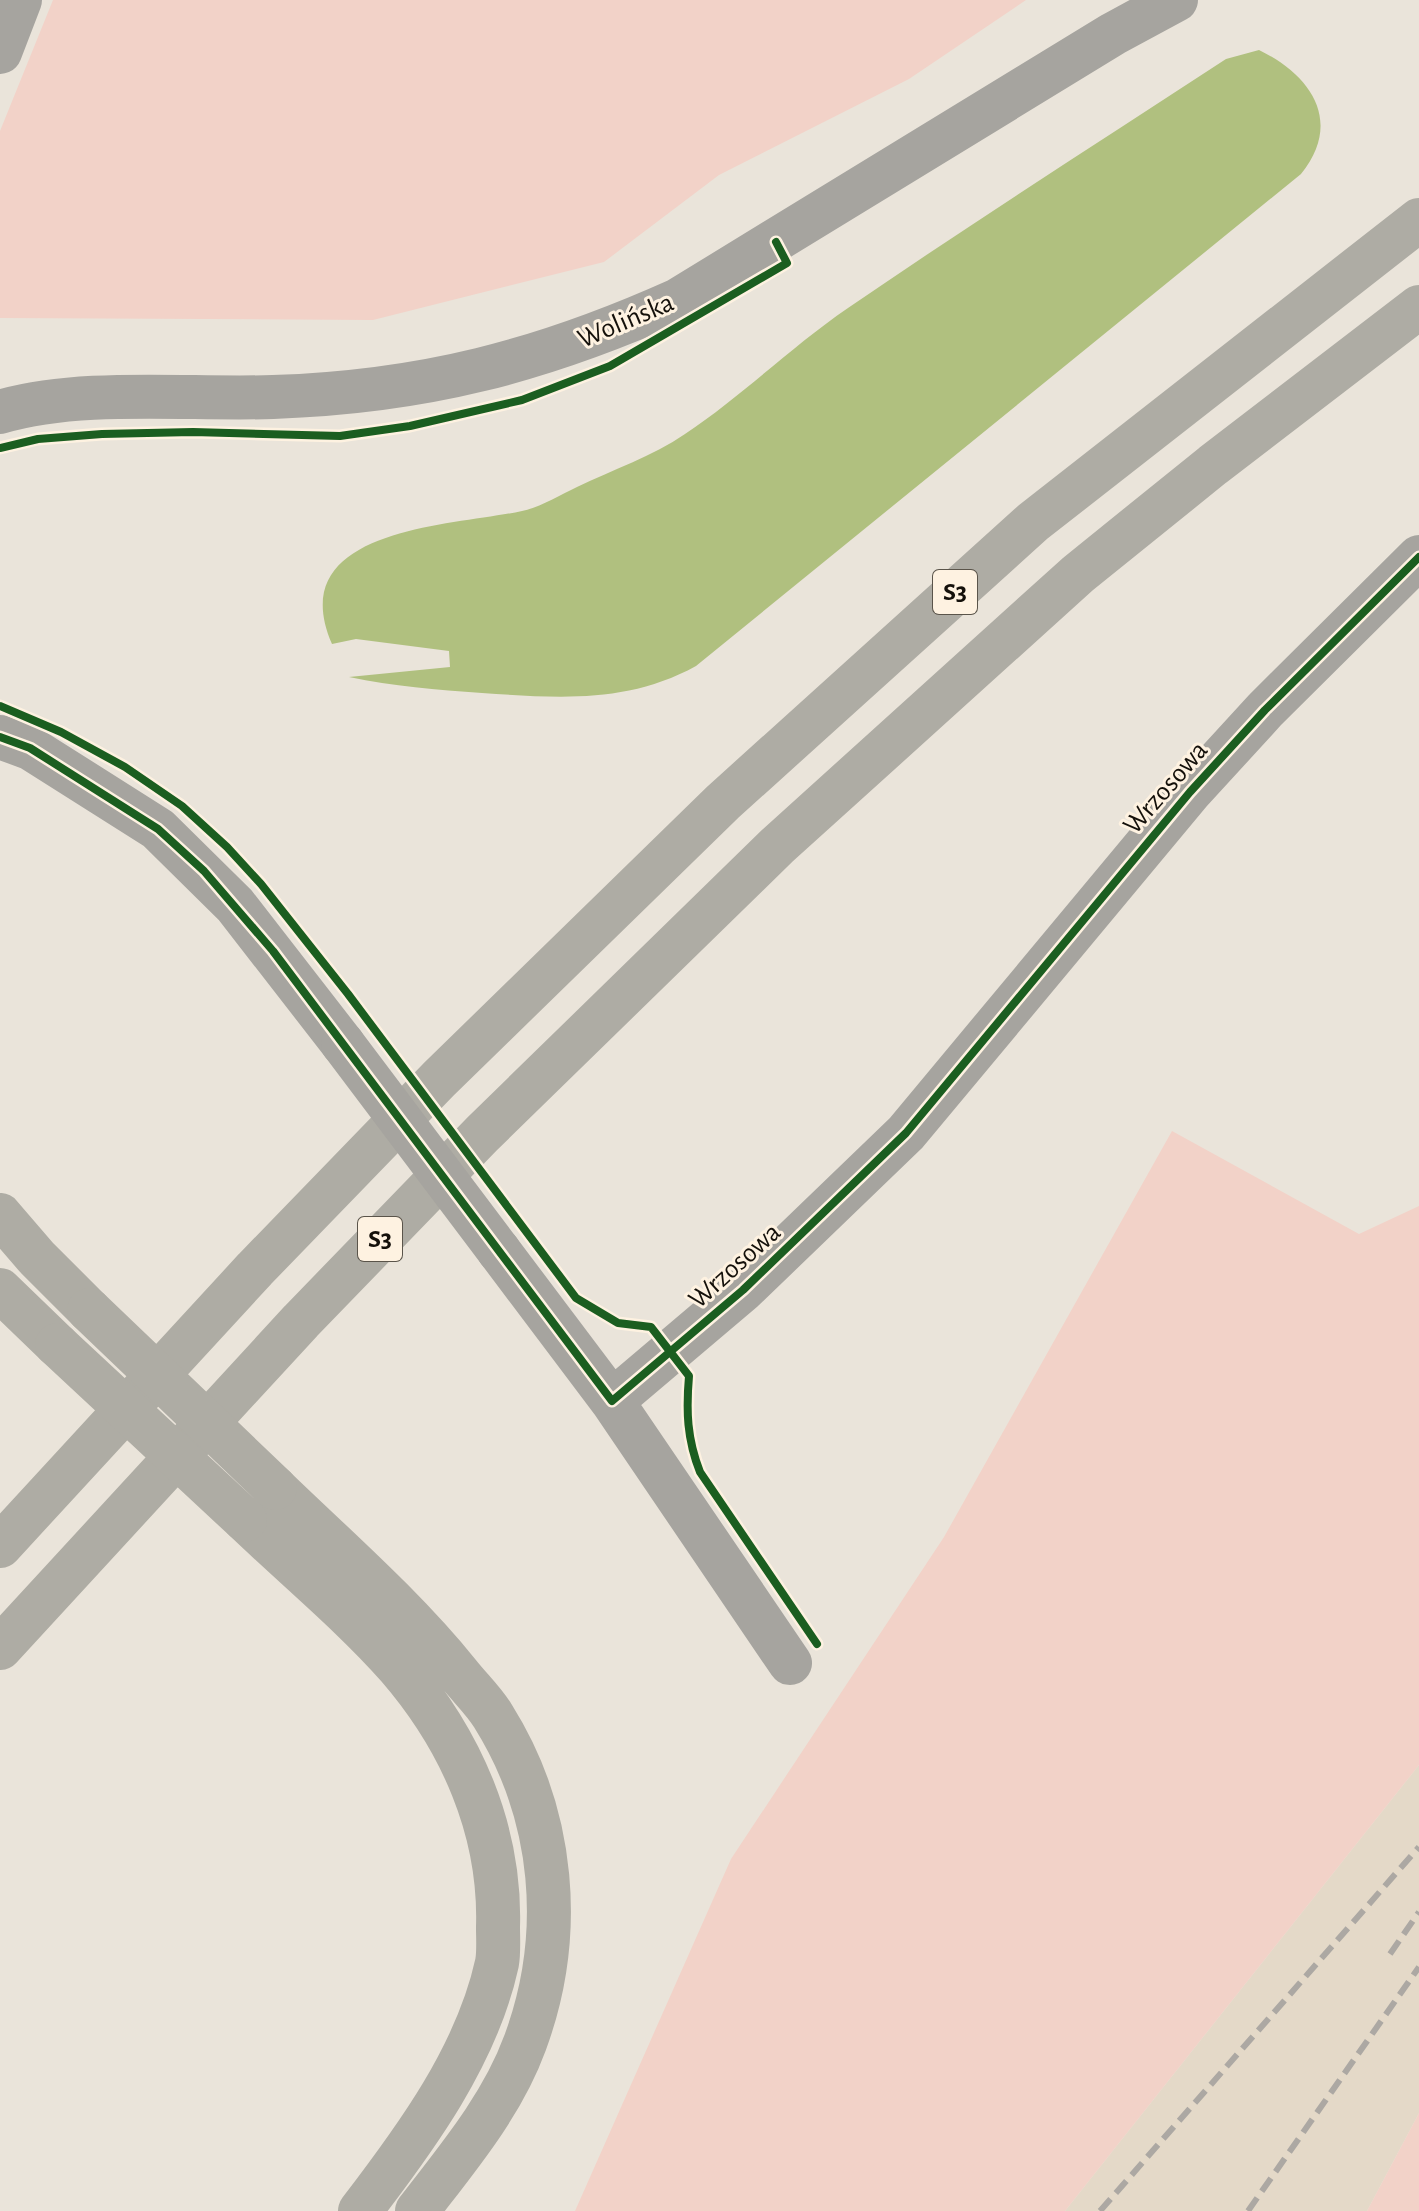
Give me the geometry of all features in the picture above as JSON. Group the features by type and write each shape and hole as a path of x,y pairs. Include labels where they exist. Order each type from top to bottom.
{"highway":[{"name":"S3","path":"0,1546 244,1281 406,1113 723,802 1033,522 1419,220"},
{"name":"S3","path":"0,1648 301,1321 418,1200 777,846 939,696 1078,574 1213,465 1419,307"},
{"path":"0,1215 89,1310 429,1637 493,1716 534,1801 550,1882 548,1963 525,2044 494,2105 417,2211"},
{"path":"0,1290 398,1668 451,1741 487,1821 499,1893 497,1962 472,2035 445,2090 360,2211"}],"street":[{"path":"0,52 20,0"},
{"name":"Wolińska","path":"0,412 77,401 350,394 451,378 545,354 678,300 1113,34 1176,0"},
{"name":"Wrzosowa","path":"612,1401 753,1281 906,1133 1190,792 1265,710 1419,557"},
{"path":"0,737 30,748 158,829 204,871 273,951 612,1401 790,1663"},
{"path":"0,764 82,782"}],"shaded area":[{"path":"53,0 1026,0 909,79 719,175 604,262 373,320 0,318 0,131"},
{"path":"1259,50 1294,73 1316,102 1320,136 1301,174 696,666 644,687 618,693 565,697 432,689 349,677 450,667 449,651 356,639 332,644 323,605 331,576 352,554 382,539 419,529 529,509 660,449 726,404 827,323 942,245 1226,59"},
{"path":"1172,1131 1359,1234 1419,1206 1419,1765 1065,2211 575,2211 731,1859 944,1537"},
{"path":"1419,1765 1419,2113 1367,2211 1065,2211"},
{"path":"1419,2113 1419,2211 1367,2211"}],"railway":[{"path":"1100,2211 1419,1847"},
{"path":"1390,1954 1419,1912"},
{"path":"1248,2211 1419,1967"}],"cycle path":[{"path":"0,448 38,439 102,434 193,432 340,436 410,426 522,400 610,366 787,263 776,242"},
{"path":"0,737 30,748 158,829 204,871 273,951 612,1401 743,1290 906,1133 1190,792 1265,710 1419,557"},
{"path":"0,706 61,732 125,767 182,806 227,847 261,884 348,994 576,1298 618,1323 651,1327 689,1376 688,1425 700,1472 817,1644"}]}
